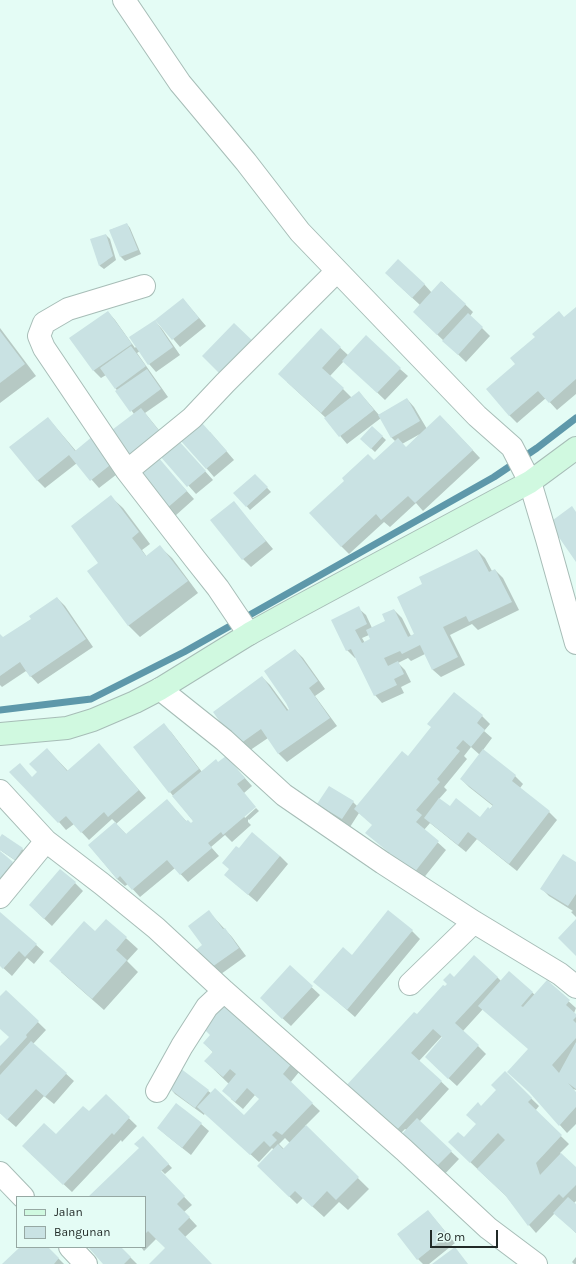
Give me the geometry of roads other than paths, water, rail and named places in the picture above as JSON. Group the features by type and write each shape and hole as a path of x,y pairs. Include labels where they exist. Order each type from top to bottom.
{"main road":[{"path":"0,734 67,728 93,720 135,702 160,689 247,630 576,448"}],"street":[{"path":"124,0 180,83 246,162 300,232 477,416 512,447 526,475 547,539 576,643"},
{"path":"127,470 192,418 337,271"},
{"path":"144,286 68,309 44,323 39,336 44,348 127,470 218,588 247,630"},
{"path":"160,689 224,740 284,794 383,863 474,922 560,974 576,987"},
{"path":"0,791 46,841 156,928 224,991 394,1140 488,1228 536,1264"},
{"path":"0,896 46,841"},
{"path":"410,984 474,922"},
{"path":"157,1092 182,1046 207,1008 224,991"},
{"path":"0,1172 22,1196"},
{"path":"71,1248 86,1264"}],"waterway":[{"path":"0,710 91,699 184,652 494,477 537,448 576,418"}]}
